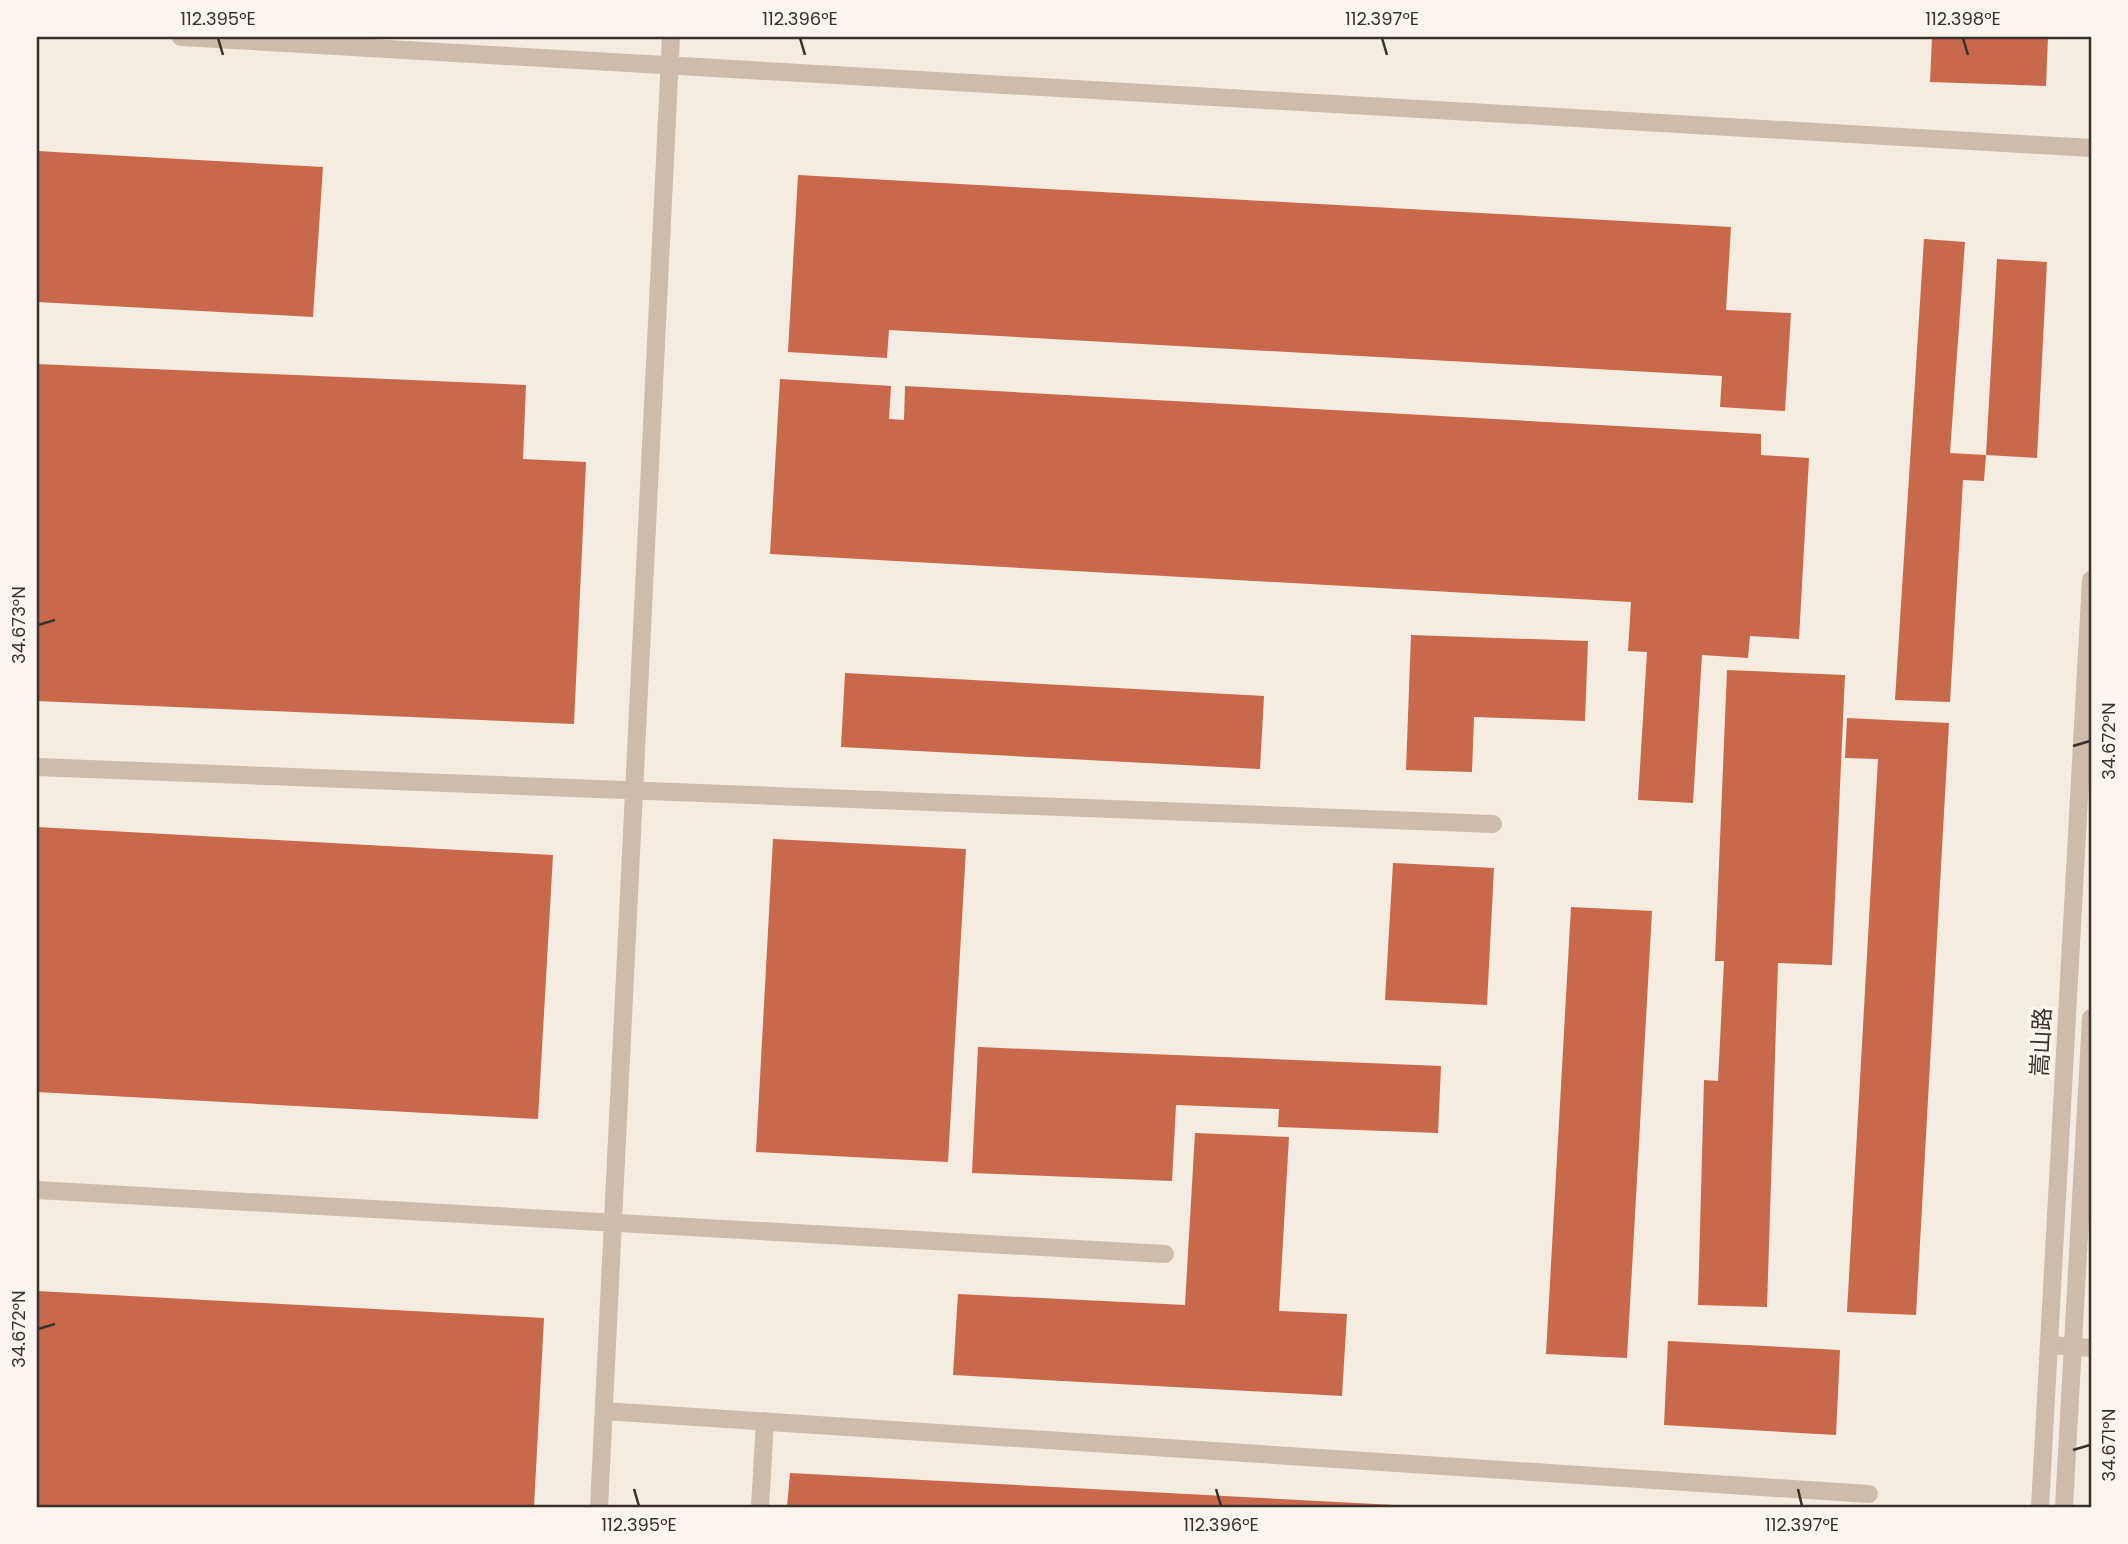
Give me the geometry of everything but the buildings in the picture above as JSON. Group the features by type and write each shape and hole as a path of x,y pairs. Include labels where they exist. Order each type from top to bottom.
{"street":[{"path":"181,37 2091,149"},
{"path":"599,1507 671,37"},
{"name":"嵩山路","path":"2040,1507 2091,580"},
{"path":"37,767 1493,824"},
{"path":"2064,1507 2082,1347 2091,1016 2067,1012"},
{"path":"37,1190 1165,1254"},
{"path":"2049,1345 2082,1347"},
{"path":"604,1411 1869,1494"},
{"path":"760,1507 765,1421"}]}
